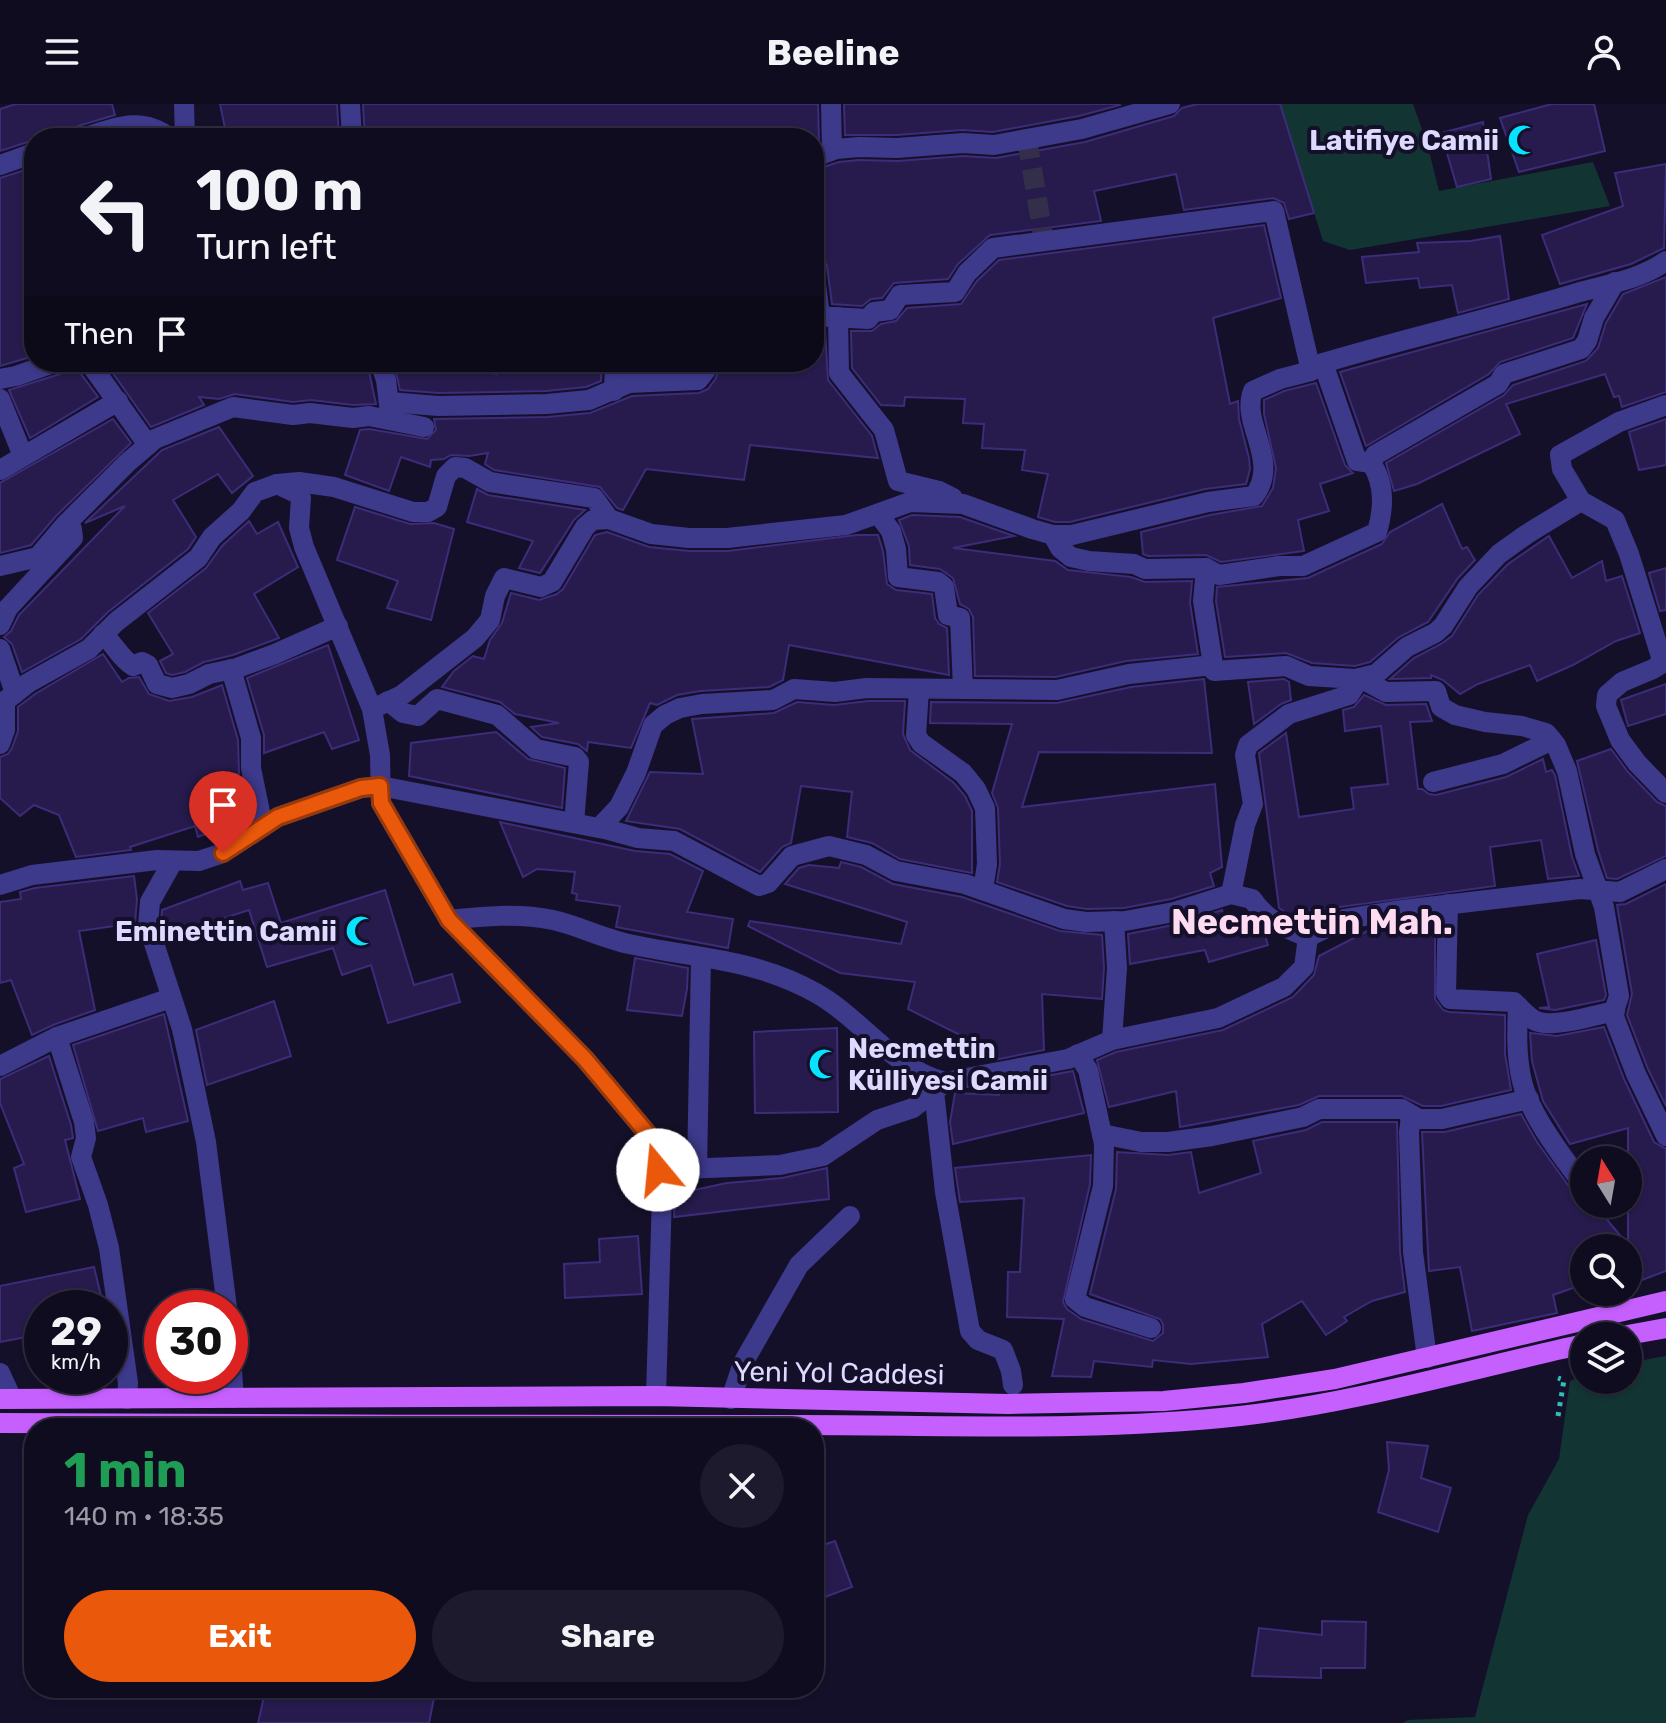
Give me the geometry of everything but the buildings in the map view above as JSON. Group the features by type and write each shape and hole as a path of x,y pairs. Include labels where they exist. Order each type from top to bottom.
{"main road":[{"name":"Yeni Yol Caddesi","path":"6,1399 656,1396 1008,1404 1164,1401 1335,1379 1666,1301"},
{"path":"1642,1332 1666,1328"},
{"name":"Yeni Yol Caddesi","path":"824,1425 1097,1424 1243,1416 1341,1399 1570,1347"},
{"name":"Yeni Yol Caddesi","path":"0,1423 24,1423"}],"street":[{"path":"184,104 185,128"},
{"path":"350,104 351,128"},
{"path":"824,148 831,104"},
{"path":"824,154 963,143 994,145 1082,129 1170,104"},
{"path":"123,128 135,125 156,128"},
{"path":"0,165 24,157"},
{"path":"1053,535 1060,548 1071,557 1134,564 1145,569 1206,568 1219,575 1279,566 1303,566 1377,532 1382,508 1380,476 1371,463 1357,461 1317,367 1274,211 993,248 967,273 955,292 900,295 890,310 874,312 868,319 824,317 839,373 884,430 898,481 939,491 963,504 1053,535 1072,535 1193,505 1254,496 1265,475 1253,414 1253,391 1280,379 1317,367 1448,327 1527,309 1642,275 1666,261"},
{"path":"1371,463 1375,455 1498,384 1504,374 1581,349 1587,341 1594,318 1615,282"},
{"path":"0,379 27,372"},
{"path":"96,372 148,445"},
{"path":"385,372 390,410"},
{"path":"614,391 615,372"},
{"path":"0,566 38,557 67,523 148,445 185,425 233,407 293,415 310,413 353,418 390,410 547,404 589,400 629,383 698,380 704,372"},
{"path":"0,399 23,456"},
{"path":"0,470 118,401"},
{"path":"1666,405 1619,422 1560,455 1562,469 1581,501 1615,520 1665,662 1622,682 1607,695 1606,706 1620,740 1666,793"},
{"path":"390,410 424,427"},
{"path":"7,692 89,649 141,601 198,558 212,537 241,511 255,492 277,484 299,482 334,487 413,512 428,512 437,507 446,476 455,467 465,468 490,482 594,498 609,519"},
{"path":"277,484 301,498 299,528 304,547 338,626 380,705 381,803 449,920 585,1059 647,1133 662,1194 656,1396"},
{"path":"1206,568 1203,601 1214,671 1286,666 1309,676 1360,678 1376,674 1387,661 1407,647 1435,633 1443,626 1468,587 1499,554 1581,501"},
{"path":"380,705 402,695 475,638 490,620 495,596 504,578 541,587 552,582 585,527 593,520 609,519 651,534 727,538 846,525 910,502 963,504"},
{"path":"878,514 891,531 898,577 938,582 944,587 948,615 960,618 963,689"},
{"path":"0,625 8,608 73,538 72,529 67,523"},
{"path":"103,634 122,659 133,666 142,662 148,665 157,684 172,688 275,654 338,626"},
{"path":"0,649 7,692 5,730 0,744"},
{"path":"584,825 619,807 636,773 653,725 680,708 773,700 794,689 835,692 867,688 1057,690 1129,674 1213,665"},
{"path":"231,669 251,738 251,768 263,827"},
{"path":"1360,678 1386,692 1436,691 1441,707 1455,715 1522,726 1546,733 1552,740 1567,771 1585,854 1604,907 1619,996 1613,1014 1636,1074 1666,1136"},
{"path":"1231,894 1245,825 1253,804 1245,755 1248,745 1289,714 1349,695 1360,678"},
{"path":"919,690 916,735 921,743 963,773 985,808 987,864 983,890"},
{"path":"380,705 418,716 437,699 487,711 497,715 536,749 575,757 579,762 584,825"},
{"path":"1433,782 1503,764 1552,740"},
{"path":"0,885 32,875 157,860 199,861 223,853 278,817 334,796 380,786 638,838 674,841 759,886 768,883 792,856 829,846 866,855 896,871 983,890 1064,919 1086,922 1174,912 1231,894 1252,899 1258,909 1283,928 1308,937 1345,919 1448,904 1598,888 1620,892 1666,869"},
{"path":"173,861 150,902 148,925 182,1029 206,1142 225,1290"},
{"path":"1448,904 1446,993 1450,999 1514,1002 1539,1022 1567,1021 1615,1011"},
{"path":"449,920 501,915 552,920 631,945 761,968 817,994 852,1018 869,1037 940,1086"},
{"path":"1112,1040 1117,968 1114,921"},
{"path":"658,1170 780,1165 823,1156 877,1120 913,1108 940,1086 1068,1059 1112,1040 1218,1018 1284,987 1304,967 1308,937"},
{"path":"697,1169 701,957"},
{"path":"0,1066 57,1037 171,998"},
{"path":"1518,1006 1517,1055 1522,1085 1570,1167"},
{"path":"57,1037 84,1122 86,1138 81,1157 109,1248 128,1383 127,1399"},
{"path":"1078,1054 1088,1070 1104,1144 1103,1186 1075,1299 1085,1307 1151,1328"},
{"path":"940,1086 945,1192 970,1331 978,1340 1003,1350 1013,1385"},
{"path":"1102,1134 1141,1142 1168,1142 1303,1117 1319,1109 1402,1109 1419,1119 1442,1119 1529,1099"},
{"path":"1411,1116 1413,1252 1427,1358"},
{"path":"731,1399 743,1363 799,1265 850,1216"},
{"path":"0,1373 6,1399"},
{"path":"234,1394 234,1398"}],"green space":[{"path":"1280,104 1413,104 1439,191 1593,162 1610,206 1350,250 1323,241"},
{"path":"1666,1356 1666,1723 1403,1723 1408,1720 1475,1717 1528,1515 1559,1459 1570,1381 1570,1394 1642,1394 1642,1360"}],"tunnel":[{"path":"1027,139 1044,241"}],"place":[{"name":"Latifiye Camii","path":"1523,140"},
{"name":"Eminettin Camii","path":"361,931"},
{"name":"Necmettin Külliyesi Camii","path":"824,1064"}],"district":[{"name":"Necmettin Mah.","path":"1312,921"}],"route":[{"path":"223,853 278,817 334,796 380,786 381,803 449,920 585,1059 647,1133 658,1170"}]}
